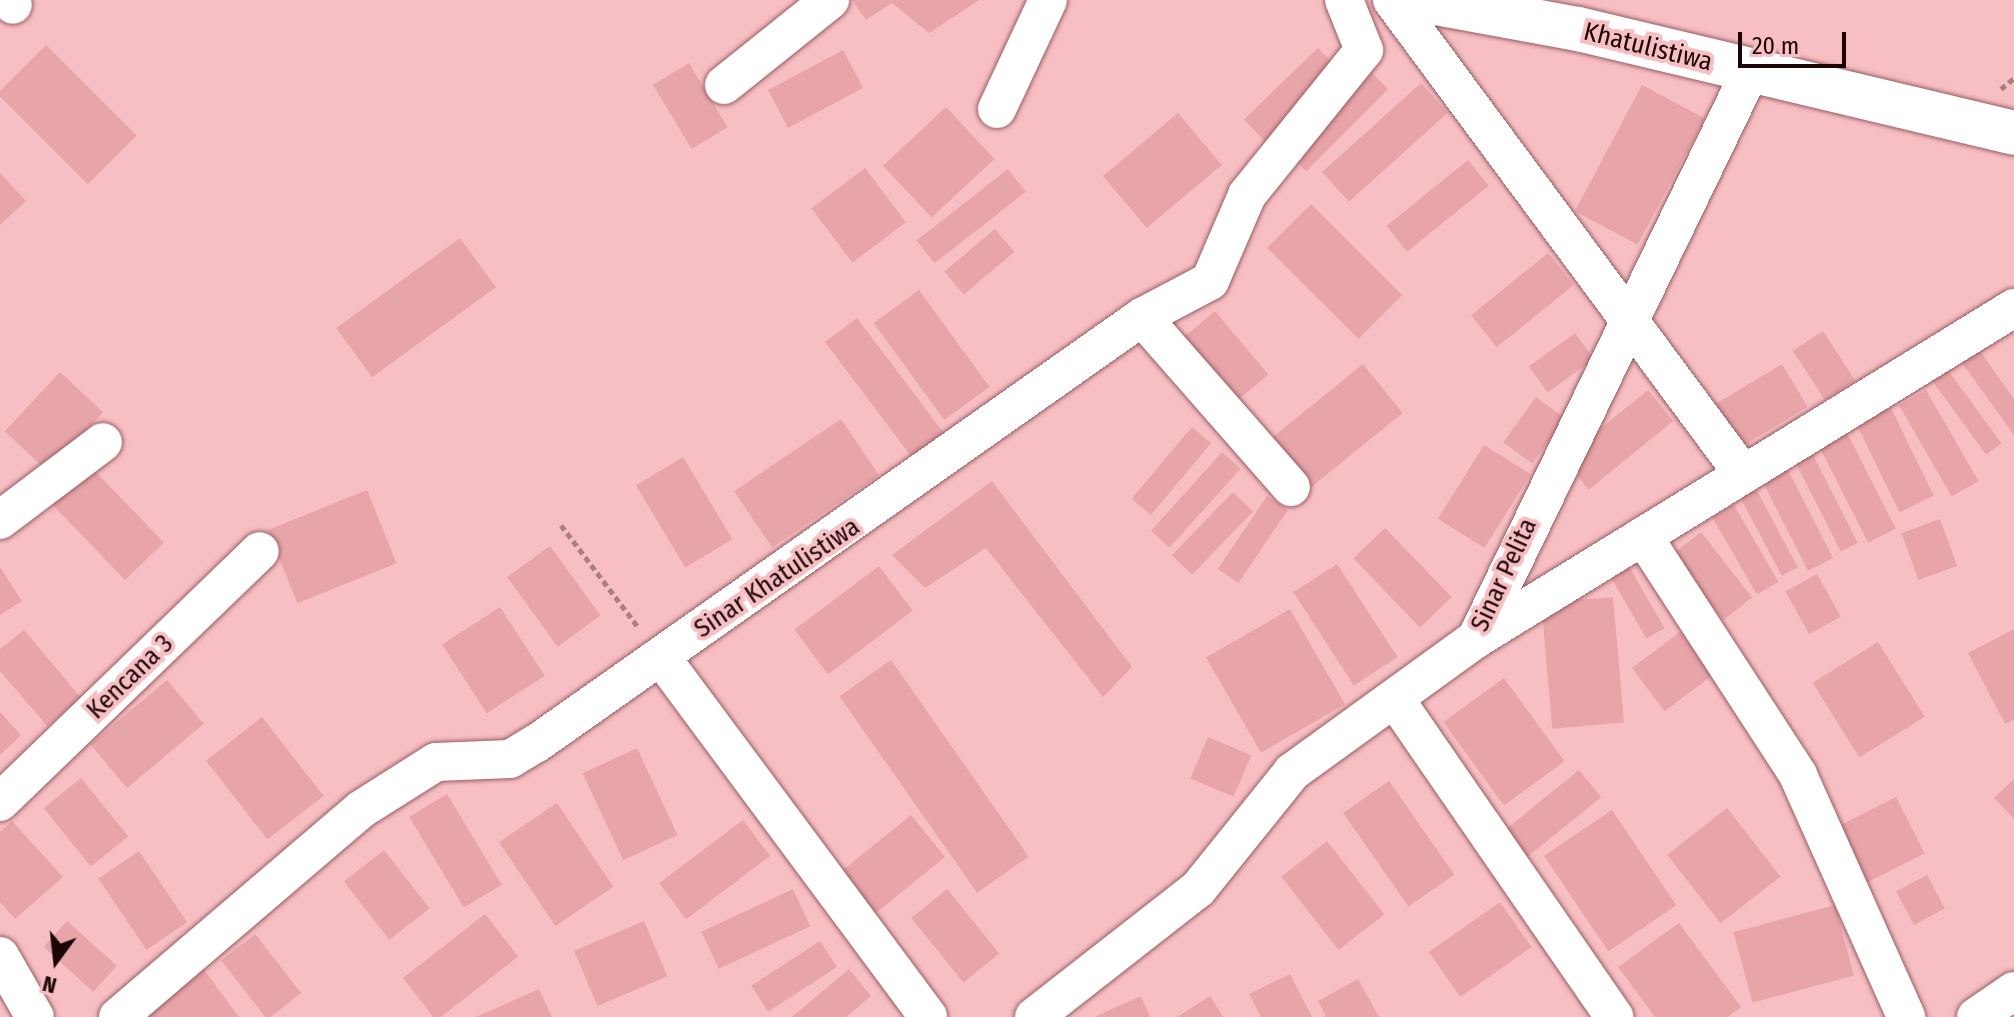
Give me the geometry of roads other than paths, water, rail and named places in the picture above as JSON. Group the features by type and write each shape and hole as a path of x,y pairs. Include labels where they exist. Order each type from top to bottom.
{"highway":[{"name":"Khatulistiwa","path":"1420,0 1565,15 1750,72 2014,133"}],"street":[{"path":"724,85 830,0"},
{"path":"997,109 1048,0"},
{"path":"1344,0 1364,50 1425,46"},
{"path":"1392,0 1743,474"},
{"name":"Sinar Khatulistiwa","path":"118,1017 360,810 436,762 510,759 661,657 1142,317 1210,281 1247,195 1364,50"},
{"name":"Sinar Pelita","path":"1034,1017 1198,889 1292,772 1397,702 1476,639 1750,72"},
{"path":"1476,639 2014,308"},
{"path":"1142,317 1291,487"},
{"path":"0,520 103,442"},
{"path":"1643,536 1798,775 1906,1017"},
{"name":"Kencana 3","path":"0,802 260,551"},
{"path":"661,657 928,1017"},
{"path":"1397,702 1614,1017"},
{"path":"0,956 35,1017"},
{"path":"1976,1017 2014,991"}]}
